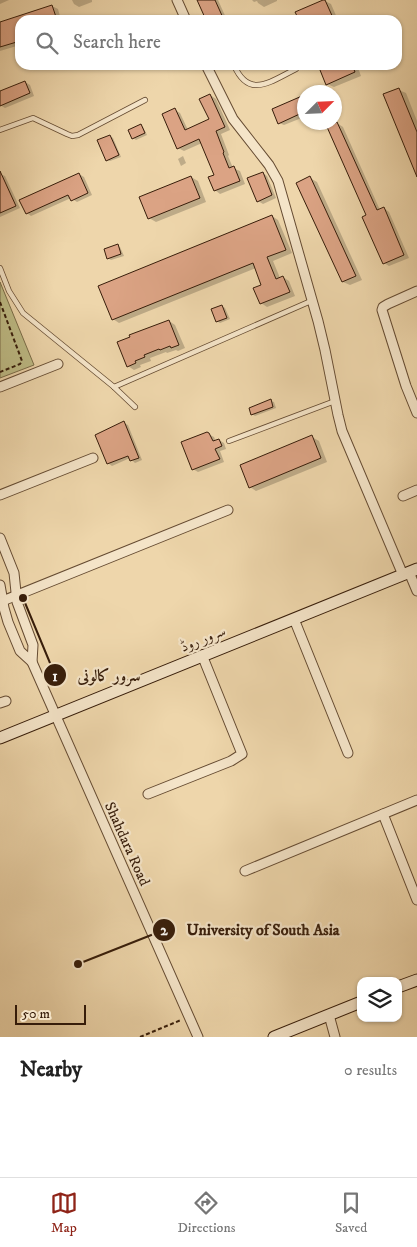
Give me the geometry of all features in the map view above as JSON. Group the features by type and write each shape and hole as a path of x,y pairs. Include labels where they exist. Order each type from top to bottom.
{"street":[{"path":"177,0 184,15"},
{"path":"209,70 234,119 275,173 325,350 342,431 410,572 417,591"},
{"path":"417,291 388,304 382,310 406,386 417,413"},
{"path":"0,387 58,364"},
{"path":"0,495 93,458"},
{"path":"403,496 417,490"},
{"path":"1,602 228,510"},
{"name":"Shahdara Road","path":"0,538 14,573 16,596 21,614 34,645 32,662"},
{"name":"سرور روڈ","path":"0,738 410,572"},
{"name":"Shahdara Road","path":"0,585 1,602 20,651 32,662 198,1037"},
{"path":"294,619 348,753"},
{"path":"148,794 231,761 242,754 202,656"},
{"path":"245,871 417,800"},
{"path":"383,814 417,900"},
{"path":"402,986 417,980"},
{"path":"274,1037 357,1004"},
{"path":"329,1015 335,1037"}],"lane":[{"path":"236,70 244,81 250,85 258,86 294,70"},
{"path":"0,130 32,118 72,136 78,135 145,100"},
{"path":"0,268 9,291 23,313 114,387 135,407"},
{"path":"114,387 311,301"},
{"path":"229,441 335,401"}],"path":[{"path":"0,302 22,361 20,364 0,372"},
{"path":"140,1037 189,1017"}],"shaded area":[{"path":"0,282 34,365 0,378"}],"building":[{"path":"197,0 215,0 222,15 204,15"},
{"path":"325,0 332,15 296,15 295,12"},
{"path":"52,5 55,15 21,15"},
{"path":"15,17 15,42 0,47 0,22"},
{"path":"320,70 354,70 355,72 326,85"},
{"path":"25,81 30,93 0,106 0,91"},
{"path":"399,88 417,132 417,177 383,94"},
{"path":"210,94 225,127 216,131 223,153 229,168 234,166 240,181 214,191 208,177 214,175 199,139 177,149 162,114 175,108 185,130 209,119 199,99"},
{"path":"297,98 297,115 278,124 272,109"},
{"path":"141,124 145,133 132,139 128,130"},
{"path":"328,130 341,130 377,210 384,207 404,255 383,264 362,217 366,215"},
{"path":"110,135 119,155 106,161 97,140"},
{"path":"0,171 16,206 0,213"},
{"path":"263,172 272,195 257,202 247,178"},
{"path":"79,173 88,193 71,201 68,195 26,214 19,200"},
{"path":"191,176 200,198 148,219 139,197"},
{"path":"310,176 356,276 342,282 296,183"},
{"path":"272,215 286,250 267,257 276,279 283,276 290,292 260,304 253,288 261,285 253,263 112,320 98,286"},
{"path":"118,244 121,254 107,259 104,249"},
{"path":"222,305 227,318 216,322 211,309"},
{"path":"169,320 179,345 159,349 144,355 145,357 127,367 117,342 130,337 129,335"},
{"path":"271,399 273,407 251,415 249,408"},
{"path":"124,421 139,458 130,461 128,456 107,464 95,435"},
{"path":"207,432 213,441 219,439 222,446 215,449 220,459 192,470 181,442"},
{"path":"312,435 321,458 249,488 240,465"}],"place":[{"name":"سرور کالونی","path":"23,598"},
{"name":"University of South Asia","path":"78,964"}]}
